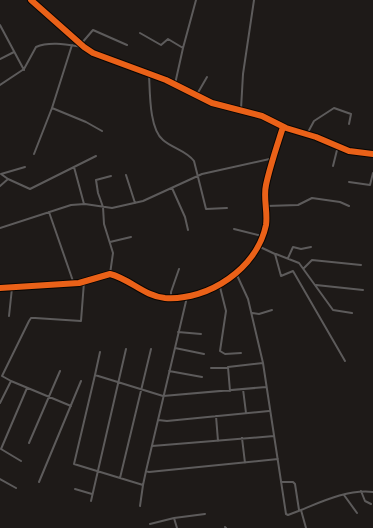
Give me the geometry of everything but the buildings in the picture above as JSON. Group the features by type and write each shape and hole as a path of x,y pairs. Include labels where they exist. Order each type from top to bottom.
{"street":[{"path":"30,0 84,47 93,52 175,84 212,103 241,109 262,116 283,126 353,152 373,154"},
{"path":"175,84 196,0"},
{"path":"241,109 243,74 254,0"},
{"path":"0,25 24,70"},
{"path":"81,44 93,30 127,44"},
{"path":"140,32 161,45 168,39 183,48"},
{"path":"0,85 24,70 36,47 44,45 72,45 84,47"},
{"path":"34,154 52,108 72,45"},
{"path":"0,59 14,52"},
{"path":"149,74 151,108 156,131 163,140 192,158 199,175 206,209 227,208"},
{"path":"196,96 207,77"},
{"path":"52,108 92,124 93,127 102,131"},
{"path":"307,134 314,122 334,108 351,114 349,124"},
{"path":"0,288 74,284 110,274 152,295 171,298 187,297 199,294 219,283 236,273 251,259 258,246 266,222 266,186 283,126"},
{"path":"333,166 338,146"},
{"path":"1,174 8,179 30,188 96,156"},
{"path":"0,228 71,205 84,204 112,208 151,199 199,175 274,158"},
{"path":"1,174 25,167"},
{"path":"74,167 84,204"},
{"path":"349,182 370,185 373,173"},
{"path":"126,175 135,203"},
{"path":"110,274 113,253 104,224 103,207 98,193 96,180 111,176"},
{"path":"0,186 8,179"},
{"path":"172,188 186,217 188,230"},
{"path":"266,206 298,205 312,198 340,202 349,206"},
{"path":"49,212 74,284"},
{"path":"234,229 262,236"},
{"path":"110,242 131,237"},
{"path":"258,246 299,263 333,310 352,313"},
{"path":"288,258 294,246 301,249 311,246"},
{"path":"275,254 281,275 283,276 290,271 292,272 345,361"},
{"path":"304,268 312,260 361,265"},
{"path":"171,298 171,292 179,270"},
{"path":"236,273 248,297 263,363 269,411 286,515 344,495 361,492 373,492"},
{"path":"70,406 2,376 28,321 31,318 81,320 84,282"},
{"path":"219,283 226,311 220,351 225,354 240,353"},
{"path":"316,285 362,290"},
{"path":"10,316 12,288"},
{"path":"140,506 146,471 187,297"},
{"path":"252,314 272,310"},
{"path":"178,332 201,334"},
{"path":"120,478 151,348"},
{"path":"175,348 204,354"},
{"path":"91,501 126,349"},
{"path":"100,352 74,464 143,485"},
{"path":"211,368 228,368 263,363"},
{"path":"228,368 230,391"},
{"path":"29,442 47,397 60,371"},
{"path":"169,371 202,377"},
{"path":"95,375 163,396 230,391 266,386"},
{"path":"0,403 11,381"},
{"path":"39,482 81,381"},
{"path":"21,461 1,449 27,388"},
{"path":"242,389 246,413"},
{"path":"158,420 166,421 269,411"},
{"path":"216,416 218,441"},
{"path":"152,446 274,436"},
{"path":"242,438 245,463"},
{"path":"146,471 175,471 278,459"},
{"path":"0,479 16,488"},
{"path":"281,482 293,482 295,484 300,510 306,528"},
{"path":"75,489 92,494"},
{"path":"361,492 366,502 371,504"},
{"path":"344,495 357,513"},
{"path":"150,524 174,518 205,514"},
{"path":"174,518 177,528"}],"cycle path":[{"path":"31,0 84,47 93,53 166,80 212,103 262,116 286,128 316,137 349,151 373,154"},
{"path":"0,288 79,283 110,274 117,276 157,297 182,297 198,294 214,288 229,279 242,268 253,255 261,241 266,225 266,185 283,127"}]}
